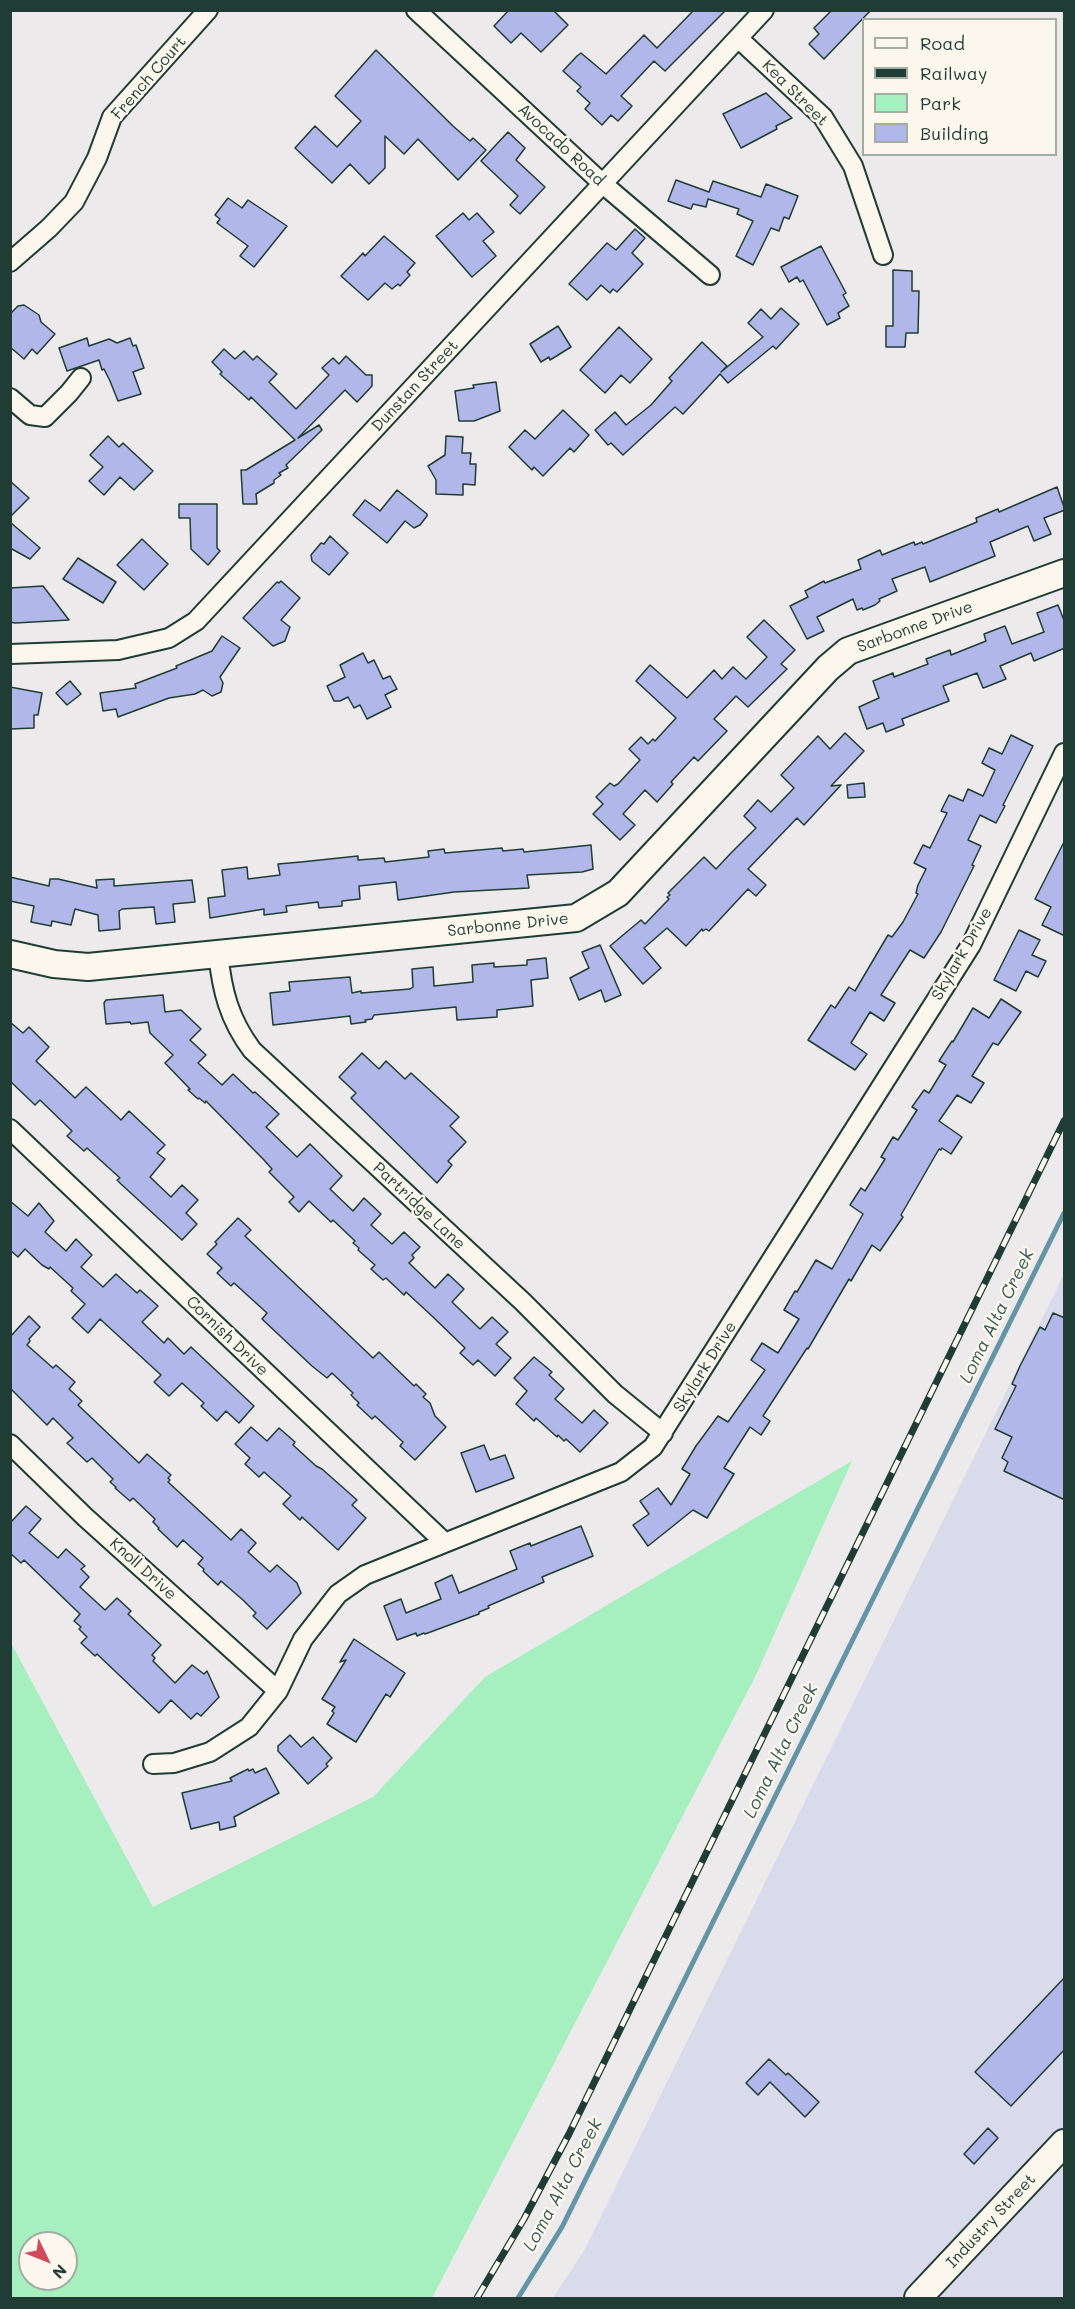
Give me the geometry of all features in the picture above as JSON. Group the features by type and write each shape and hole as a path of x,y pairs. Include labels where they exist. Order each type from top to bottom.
{"street":[{"name":"French Court","path":"10,262 49,228 74,202 97,158 112,117 208,10"},
{"name":"Avocado Road","path":"416,10 603,184 710,275"},
{"name":"Dunstan Street","path":"10,654 118,650 169,638 196,621 764,10"},
{"name":"Kea Street","path":"738,38 828,124 853,166 883,255"},
{"path":"10,398 30,415 45,417 81,378"},
{"name":"Sarbonne Drive","path":"10,954 54,964 88,967 576,918 618,893 828,668 848,651 1065,573"},
{"name":"Skylark Drive","path":"153,1764 174,1763 210,1752 249,1727 278,1691 303,1639 338,1594 364,1575 621,1472 653,1447 971,945 1065,753"},
{"name":"Partridge Lane","path":"218,953 224,994 238,1031 252,1050 514,1294 615,1394 663,1433"},
{"name":"Cornish Drive","path":"10,1129 444,1542"},
{"name":"Knoll Drive","path":"10,1444 86,1517 278,1691"},
{"name":"Industry Street","path":"918,2298 1065,2143"}],"shaded area":[{"path":"1064,1274 1064,2298 553,2298 585,2249"}],"green space":[{"path":"852,1461 755,1677 432,2298 11,2298 11,1643 153,1907 373,1797 485,1677"}],"building":[{"path":"509,10 553,10 568,25 541,52 521,33 511,43 494,26"},
{"path":"694,10 726,10 665,71 654,61 621,96 632,106 618,121 611,115 602,125 585,109 590,103 577,91 581,87 563,71 581,53 606,74 644,35 657,48"},
{"path":"832,10 871,10 824,59 809,44 819,34 814,28"},
{"path":"376,50 453,126 470,141 473,138 486,150 458,180 418,139 404,154 385,136 385,168 369,184 350,164 332,183 295,148 315,126 337,147 361,121 335,96"},
{"path":"766,93 792,118 776,126 777,129 741,148 723,114"},
{"path":"508,132 525,148 516,160 545,187 520,214 510,205 518,196 481,161"},
{"path":"676,180 709,192 713,181 761,197 766,184 798,196 789,219 784,217 779,231 771,228 753,265 736,256 753,221 737,214 739,209 708,199 706,207 693,204 691,209 668,201"},
{"path":"228,198 242,208 248,200 287,226 254,267 240,256 248,246 217,223 220,219 215,215"},
{"path":"463,213 469,220 477,213 494,232 483,241 496,256 472,277 436,236"},
{"path":"635,229 645,238 632,253 643,264 617,292 613,289 610,293 601,285 587,300 569,284 607,243 616,250"},
{"path":"384,236 415,263 407,272 410,275 400,286 398,284 392,289 385,283 368,300 341,276 363,253 365,256"},
{"path":"821,246 846,293 843,295 849,306 838,313 840,318 827,325 803,280 800,282 797,277 789,282 781,267"},
{"path":"893,270 912,271 912,291 919,291 918,333 906,333 905,347 886,347 886,326 893,326"},
{"path":"24,305 39,315 41,322 55,334 37,354 32,349 24,359 10,347 10,314 18,306"},
{"path":"781,308 799,324 776,349 773,346 728,383 720,374 683,414 675,407 623,455 611,443 608,445 595,430 615,412 626,425 651,405 672,381 669,378 702,342 727,366 721,372 763,337 748,323 761,309 771,319"},
{"path":"558,326 571,347 550,360 549,357 541,362 530,344"},
{"path":"619,327 652,359 630,383 621,375 605,393 580,370"},
{"path":"87,338 89,346 109,339 117,343 130,338 133,346 136,345 144,368 133,372 141,394 118,401 99,360 67,371 59,348"},
{"path":"224,349 235,359 244,351 253,360 257,356 277,374 269,382 296,409 329,375 322,368 333,358 339,364 346,356 366,375 372,375 372,386 357,402 345,390 298,438 319,425 322,430 286,465 288,468 279,473 281,475 274,480 274,483 256,494 257,504 243,504 241,470 246,470 295,440 251,397 249,400 220,374 222,372 212,362"},
{"path":"496,382 500,411 474,421 459,421 455,391 474,388 473,385"},
{"path":"563,410 589,435 574,452 570,448 543,476 534,467 532,470 509,447 525,430 535,439"},
{"path":"108,436 119,447 123,443 153,471 134,490 120,477 104,495 89,481 103,467 90,455"},
{"path":"446,436 463,437 462,453 471,453 470,464 476,464 475,485 463,484 463,495 436,494 436,480 428,466 445,455"},
{"path":"10,481 29,498 10,517"},
{"path":"1057,487 1065,510 1044,518 1051,534 1034,541 1028,526 990,542 995,556 930,582 925,567 892,579 897,591 863,610 862,608 857,610 853,599 817,617 824,631 807,639 790,606 808,597 805,591 824,581 825,583 861,569 858,560 880,550 882,555 914,542 915,545 922,542 923,544 977,522 976,518 998,509 999,512"},
{"path":"397,490 427,516 420,525 414,528 405,521 387,543 353,515 365,500 380,511"},
{"path":"179,504 217,504 217,548 220,551 208,565 191,549 190,518 179,518"},
{"path":"10,522 40,548 30,559 10,548"},
{"path":"330,536 348,553 329,575 312,561 311,555"},
{"path":"142,539 168,564 144,590 117,565"},
{"path":"78,558 116,582 103,603 63,579"},
{"path":"281,581 300,598 281,620 290,627 285,641 273,646 243,618 277,582"},
{"path":"43,586 69,620 10,622 10,588"},
{"path":"1058,605 1065,623 1065,648 1034,661 1031,653 1000,666 1006,679 983,688 977,673 943,686 949,701 902,719 904,725 886,732 883,723 867,729 859,707 879,698 873,681 893,673 894,677 928,664 926,659 950,650 951,655 986,641 984,634 1005,626 1012,644 1044,632 1037,613"},
{"path":"764,620 795,650 781,664 787,669 748,707 736,696 714,719 727,731 698,761 694,757 671,782 673,784 657,802 645,790 623,814 635,825 620,840 593,814 603,804 596,797 610,783 614,786 618,784 640,760 629,749 641,737 648,744 653,739 655,741 676,718 636,681 650,665 687,698 714,670 722,679 733,667 746,679 767,657 747,637"},
{"path":"222,636 240,648 220,677 223,683 221,692 212,696 203,690 195,694 169,698 118,717 116,709 103,711 100,693 136,688 135,684 177,668 176,666 212,651"},
{"path":"363,653 368,663 374,660 383,679 390,676 397,689 385,695 391,707 367,719 360,705 354,708 348,697 334,701 327,686 345,677 340,665"},
{"path":"70,681 81,694 67,705 56,693"},
{"path":"10,687 42,693 38,715 34,715 34,728 10,729"},
{"path":"845,733 864,751 831,786 841,785 804,825 797,818 748,869 766,885 756,896 748,889 709,931 702,929 686,946 667,928 644,948 661,968 643,984 610,946 641,920 645,924 669,899 668,893 704,857 716,869 756,828 744,816 758,800 771,812 794,788 781,775 818,736 830,749"},
{"path":"1011,735 1033,746 996,823 980,815 968,840 981,846 972,865 974,866 941,932 924,958 910,950 881,995 895,1003 884,1021 870,1012 851,1043 867,1054 855,1070 808,1040 831,1005 835,1008 849,987 855,991 888,935 892,937 903,922 918,894 916,893 918,885 926,869 914,863 923,845 930,848 947,813 941,811 949,795 963,801 968,789 983,796 995,770 982,763 989,748 1002,754"},
{"path":"864,783 865,797 848,798 847,785"},
{"path":"1065,840 1065,936 1042,925 1051,907 1035,899"},
{"path":"591,845 593,869 582,872 527,875 529,888 454,892 398,900 396,882 359,886 360,899 342,901 342,906 319,908 318,902 286,906 287,912 264,915 264,909 210,918 208,898 225,896 222,870 247,867 248,879 280,875 278,864 358,856 358,860 384,858 385,862 429,857 428,851 444,849 445,853 502,848 503,851 523,849 524,852"},
{"path":"10,877 49,886 50,879 58,879 97,888 96,880 114,879 114,886 192,880 195,902 173,904 175,922 156,924 154,907 122,909 119,911 120,929 99,931 98,915 75,909 71,925 52,921 51,926 31,922 34,906 10,901"},
{"path":"1019,930 1040,940 1032,955 1046,961 1038,977 1026,971 1016,991 994,980"},
{"path":"600,945 621,995 605,1002 601,990 579,1000 570,978 589,968 582,952"},
{"path":"546,958 548,978 531,980 533,1006 497,1010 497,1017 457,1020 456,1007 374,1015 372,1019 365,1020 366,1022 351,1024 350,1016 273,1025 270,993 290,991 289,982 350,977 352,993 410,989 413,987 412,969 433,967 434,986 473,982 472,965 494,963 494,967 527,965 527,960"},
{"path":"163,995 165,1012 181,1010 201,1029 190,1040 206,1055 198,1063 222,1085 233,1074 279,1114 266,1127 297,1157 310,1144 342,1176 330,1189 353,1211 364,1198 381,1214 371,1225 392,1244 404,1232 420,1247 412,1255 414,1258 409,1263 435,1288 448,1274 464,1289 452,1302 480,1329 492,1317 508,1332 496,1344 511,1358 495,1376 478,1360 473,1365 460,1353 465,1348 432,1316 406,1292 404,1295 386,1278 383,1280 371,1269 375,1265 358,1250 359,1248 353,1243 355,1241 333,1220 331,1222 309,1201 299,1212 289,1202 294,1197 269,1172 272,1169 264,1160 206,1101 205,1103 198,1099 188,1090 190,1089 165,1063 173,1055 150,1033 148,1022 106,1024 104,1003 106,1000"},
{"path":"1001,999 1021,1012 998,1045 993,1043 972,1076 984,1083 971,1103 957,1095 939,1121 962,1137 951,1154 942,1148 939,1149 901,1215 903,1217 880,1251 872,1245 851,1281 849,1279 808,1349 763,1416 770,1421 761,1435 750,1427 724,1468 734,1474 707,1518 693,1510 648,1546 633,1525 649,1514 640,1501 658,1488 671,1505 690,1474 682,1469 696,1446 718,1416 728,1422 765,1370 751,1360 762,1343 778,1353 799,1319 784,1310 816,1260 832,1269 863,1214 850,1205 861,1188 865,1191 885,1159 881,1157 893,1137 898,1140 917,1110 912,1107 924,1090 929,1093 946,1065 939,1061 973,1008 989,1018"},
{"path":"10,1022 23,1033 29,1027 49,1047 36,1061 75,1098 86,1087 121,1120 129,1111 165,1145 157,1153 165,1159 150,1177 171,1197 182,1185 198,1200 186,1213 197,1224 182,1240 121,1184 117,1180 120,1178 87,1148 84,1151 67,1136 72,1131 40,1100 35,1105 10,1081"},
{"path":"362,1053 379,1069 386,1061 405,1079 411,1073 459,1117 450,1126 466,1142 448,1161 452,1165 437,1183 351,1098 356,1093 339,1077"},
{"path":"10,1201 28,1216 39,1203 54,1221 45,1232 66,1251 76,1239 92,1255 81,1267 103,1287 116,1274 137,1293 140,1290 158,1306 142,1322 164,1343 168,1338 184,1354 191,1347 254,1406 239,1423 226,1411 217,1421 201,1406 204,1403 182,1383 169,1396 154,1382 161,1375 100,1319 88,1333 72,1318 85,1304 71,1291 73,1288 25,1249 18,1257 10,1250"},
{"path":"238,1218 251,1230 245,1236 373,1358 379,1352 414,1386 416,1384 426,1394 423,1397 430,1403 435,1416 446,1427 415,1460 400,1446 403,1442 375,1416 372,1419 357,1405 359,1403 351,1395 353,1393 332,1373 327,1378 312,1366 262,1319 267,1313 234,1283 231,1286 217,1273 222,1268 207,1254"},
{"path":"1053,1313 1065,1318 1065,1500 1004,1471 1008,1462 1002,1458 1012,1437 995,1429 1016,1386 1012,1384 1020,1366 1040,1327 1045,1330"},
{"path":"29,1316 40,1327 29,1339 27,1345 53,1368 56,1365 75,1382 69,1389 82,1401 78,1405 139,1463 147,1454 171,1475 168,1482 231,1540 241,1529 256,1543 248,1552 270,1572 277,1565 297,1583 301,1593 267,1629 253,1616 256,1613 243,1600 221,1581 218,1585 203,1571 204,1569 198,1564 203,1558 183,1540 177,1547 158,1529 153,1522 155,1519 133,1498 130,1501 115,1488 110,1482 113,1479 92,1458 87,1462 67,1443 73,1438 53,1418 47,1425 10,1388 10,1337"},
{"path":"534,1357 552,1372 549,1375 564,1389 555,1399 582,1423 594,1410 608,1423 580,1452 566,1439 564,1441 558,1435 557,1437 536,1418 534,1421 516,1404 527,1391 514,1378"},
{"path":"251,1427 267,1441 279,1428 295,1442 293,1445 357,1500 352,1505 366,1518 338,1550 302,1517 300,1520 283,1504 291,1496 264,1472 259,1477 245,1464 250,1458 235,1444"},
{"path":"484,1445 490,1460 505,1455 514,1478 476,1492 461,1453"},
{"path":"26,1506 41,1519 29,1533 58,1558 66,1549 85,1566 81,1569 89,1577 80,1587 105,1610 117,1598 131,1611 128,1614 161,1645 152,1655 155,1658 153,1661 175,1683 192,1665 204,1674 207,1671 219,1697 201,1716 197,1713 191,1719 171,1700 159,1713 97,1654 95,1656 81,1643 87,1637 74,1621 80,1614 24,1560 21,1563 10,1553 10,1523"},
{"path":"581,1526 593,1556 542,1577 544,1582 488,1606 489,1608 479,1614 425,1634 417,1636 416,1633 397,1640 384,1606 401,1599 406,1613 441,1599 435,1583 452,1575 459,1593 517,1569 510,1551 530,1543 531,1546"},
{"path":"354,1639 405,1673 390,1697 386,1694 356,1742 327,1724 335,1707 322,1699 346,1660 340,1662"},
{"path":"290,1735 301,1747 313,1737 332,1758 326,1764 328,1766 308,1784 278,1751 278,1746"},
{"path":"266,1768 279,1793 234,1817 236,1826 220,1830 219,1822 191,1829 182,1793 232,1781 230,1778 248,1769 249,1771 253,1769 255,1773"},
{"path":"1065,1977 1065,2049 1011,2106 975,2072"},
{"path":"769,2059 819,2102 805,2117 770,2082 758,2095 746,2083"},
{"path":"988,2128 998,2138 974,2164 964,2154"}],"waterway":[{"name":"Loma Alta Creek","path":"518,2298 562,2227 1064,1213"}],"railway":[{"path":"477,2298 524,2219 569,2134 1064,1121"}]}
